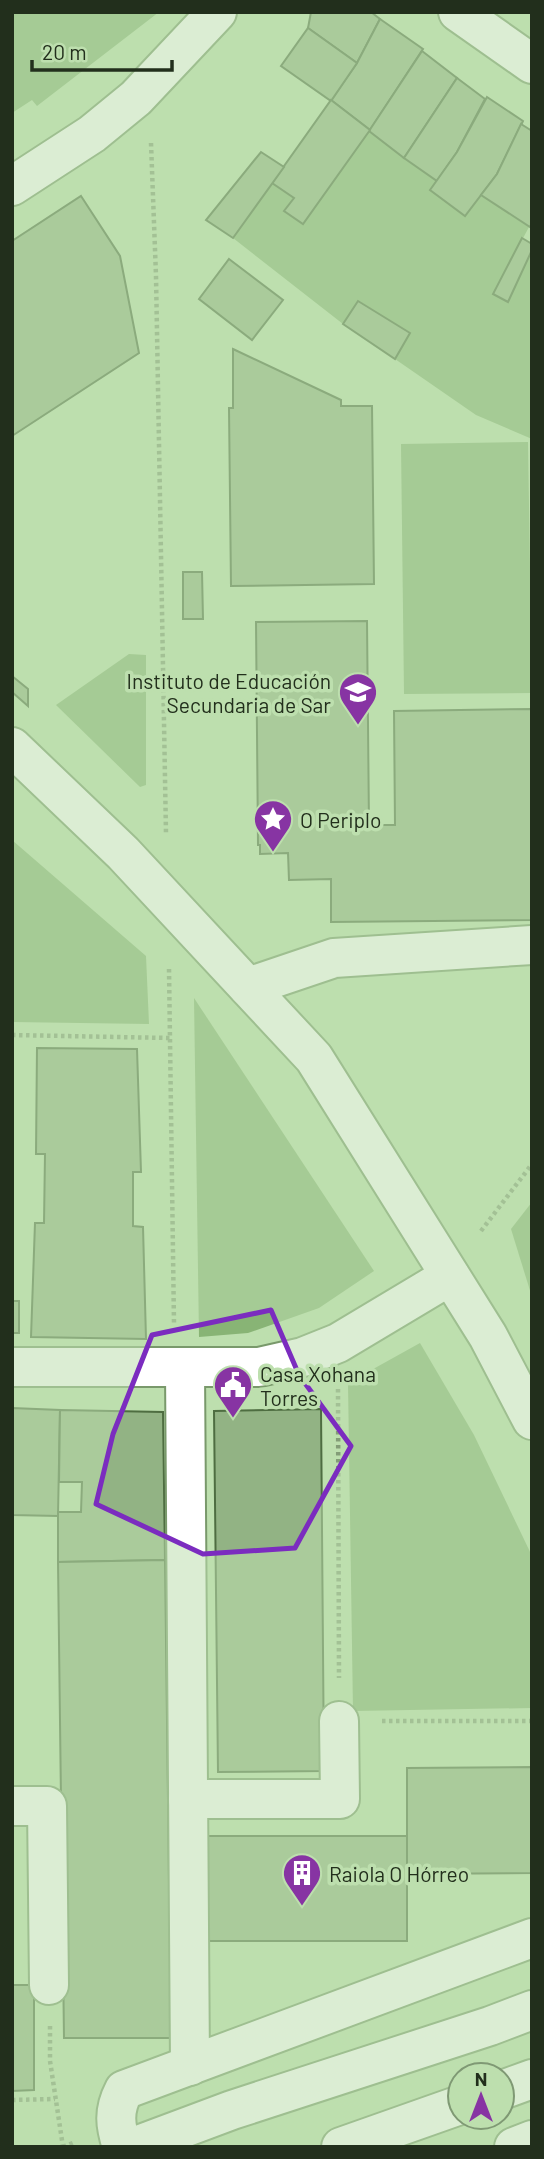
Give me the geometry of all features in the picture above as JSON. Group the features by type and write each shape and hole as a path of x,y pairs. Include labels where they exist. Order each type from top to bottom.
{"main road":[{"path":"12,186 92,134 136,98 216,12"},
{"path":"458,12 532,64"},
{"path":"12,747 123,853 314,1058 488,1336 532,1420"},
{"path":"248,987 334,958 532,945"},
{"path":"12,1367 258,1367 303,1357 338,1343 450,1276"},
{"path":"185,1368 190,2066"},
{"path":"188,1799 340,1799 340,1721"},
{"path":"12,1806 47,1806 49,1985"},
{"path":"122,2147 114,2116 117,2102 124,2090 532,1938"},
{"path":"133,2147 232,2110 491,2026 532,2010"},
{"path":"341,2147 446,2110"},
{"path":"514,2147 532,2140"}],"path":[{"path":"151,138 166,839"},
{"path":"169,966 174,1332"},
{"path":"12,1035 170,1038"},
{"path":"481,1231 532,1164"},
{"path":"338,1386 340,1721 532,1721"},
{"path":"50,2036 55,2099 63,2147"},
{"path":"12,2099 55,2099"}],"highlighted area":[{"path":"271,1310 299,1375 351,1446 295,1548 203,1554 96,1504 113,1434 152,1335"}],"green space":[{"path":"12,12 159,12 37,106 32,100 12,113"},
{"path":"369,131 437,181 431,190 465,216 481,195 529,227 493,294 507,301 532,250 532,439 476,415 395,359 410,333 359,301 343,324 233,238 272,183 294,198 285,211 303,224"},
{"path":"528,442 532,693 404,694 401,444"},
{"path":"129,654 146,655 146,785 140,787 56,705"},
{"path":"12,840 146,956 149,1024 12,1022"},
{"path":"194,998 374,1271 319,1308 248,1333 199,1337"},
{"path":"532,1202 532,1297 511,1229"},
{"path":"420,1343 474,1435 532,1556 532,1708 353,1711 348,1383"}],"building":[{"path":"311,12 371,12 380,19 357,63 308,28"},
{"path":"380,19 423,49 370,130 331,100 357,63"},
{"path":"308,28 357,63 331,101 281,66"},
{"path":"422,51 457,78 404,158 369,131"},
{"path":"457,78 485,99 457,152 437,181 404,158"},
{"path":"487,97 523,121 497,174 465,216 430,190 457,152"},
{"path":"331,100 370,130 303,224 284,211 294,198 272,183"},
{"path":"521,124 532,131 530,227 481,195 497,174"},
{"path":"261,152 284,167 233,238 206,220"},
{"path":"81,196 120,256 139,353 12,436 12,241"},
{"path":"522,238 532,244 532,250 508,302 493,294"},
{"path":"229,259 283,300 252,340 199,299"},
{"path":"358,301 410,333 395,359 343,324"},
{"path":"233,349 341,400 341,406 372,406 374,584 231,586 229,408 233,408"},
{"path":"183,572 202,572 203,619 183,619"},
{"path":"367,621 369,825 395,825 394,711 532,709 532,920 331,922 331,879 289,880 288,853 260,854 256,622"},
{"path":"12,676 28,689 28,706 12,692"},
{"path":"37,1048 137,1049 141,1172 133,1172 133,1226 143,1227 146,1339 31,1337 35,1223 44,1223 45,1154 36,1154"},
{"path":"12,1301 19,1301 19,1333 12,1333"},
{"path":"12,1408 60,1410 58,1516 12,1515"},
{"path":"321,1409 324,1771 218,1772 214,1411"},
{"path":"60,1410 163,1412 165,1560 58,1562 58,1512 81,1512 82,1482 59,1482"},
{"path":"165,1560 171,2038 64,2038 58,1562"},
{"path":"532,1767 532,1873 407,1874 407,1768"},
{"name":"Raiola O Hórreo","path":"197,1836 407,1836 407,1941 197,1941"},
{"path":"12,1985 34,1985 34,2090 12,2091"}],"place":[{"name":"Instituto de Educación Secundaria de Sar","path":"358,726"},
{"name":"O Periplo","path":"273,853"},
{"name":"Casa Xohana Torres","path":"233,1419"},
{"name":"Raiola O Hórreo","path":"302,1907"}]}
